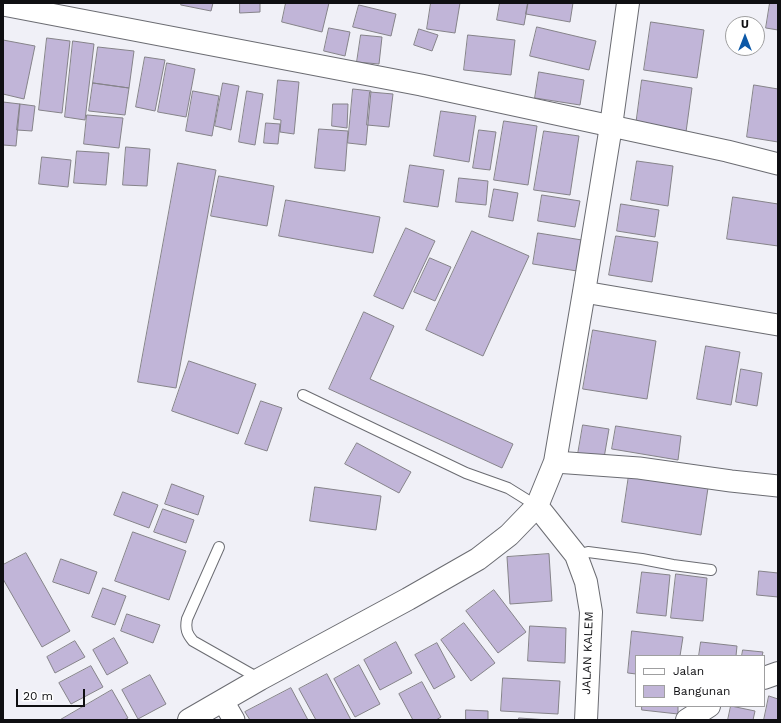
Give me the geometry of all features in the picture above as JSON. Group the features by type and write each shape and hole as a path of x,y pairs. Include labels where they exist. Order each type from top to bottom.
{"main road":[{"path":"189,720 260,679 478,559 509,535 537,506 555,462 584,292 628,3"},
{"name":"JALAN KALEM","path":"537,506 576,555 586,582 591,612 586,720"},
{"path":"765,678 778,673"},
{"path":"687,720 708,707"}],"street":[{"path":"3,5 421,84 727,151 778,164"},
{"path":"584,292 778,325"},
{"path":"555,462 639,468 778,486"},
{"path":"223,701 234,720"}],"lane":[{"path":"303,395 466,473 508,488 537,506"},
{"path":"219,547 187,620 186,630 188,636 193,641 260,679"},
{"path":"576,555 588,552 711,570"}],"building":[{"path":"182,3 213,3 211,11 181,5"},
{"path":"240,3 260,3 260,12 240,13"},
{"path":"286,3 329,3 322,32 282,22"},
{"path":"431,3 460,3 455,33 427,29"},
{"path":"500,3 528,3 524,25 497,20"},
{"path":"528,3 573,3 570,22 526,14"},
{"path":"770,3 778,3 778,30 766,28"},
{"path":"359,5 396,14 391,36 353,27"},
{"path":"651,22 704,30 697,78 644,70"},
{"path":"537,27 596,41 589,70 530,56"},
{"path":"329,28 350,32 345,56 324,51"},
{"path":"419,29 438,35 432,51 414,45"},
{"path":"361,35 382,37 379,64 357,62"},
{"path":"468,35 515,40 511,75 464,70"},
{"path":"47,38 70,41 62,113 39,110"},
{"path":"3,40 35,46 24,99 3,94"},
{"path":"73,41 94,44 85,120 65,117"},
{"path":"98,47 134,51 129,88 93,83"},
{"path":"145,57 165,60 155,111 136,107"},
{"path":"167,63 195,69 186,117 158,112"},
{"path":"539,72 584,80 580,105 535,98"},
{"path":"278,80 299,82 294,134 280,132 281,120 274,119"},
{"path":"642,80 692,88 686,132 636,125"},
{"path":"93,83 129,88 125,115 89,111"},
{"path":"223,83 239,86 231,130 215,126"},
{"path":"754,85 778,89 778,142 747,137"},
{"path":"353,89 371,91 366,145 348,143"},
{"path":"193,91 219,96 212,136 186,131"},
{"path":"247,91 263,94 255,145 239,142"},
{"path":"370,92 393,94 389,127 367,125"},
{"path":"3,102 20,104 16,146 3,145"},
{"path":"20,104 35,106 32,131 17,130"},
{"path":"333,104 348,104 347,128 332,126"},
{"path":"441,111 476,116 469,162 434,156"},
{"path":"87,115 123,118 119,148 84,144"},
{"path":"504,121 537,126 528,185 494,180"},
{"path":"266,123 280,124 278,144 264,143"},
{"path":"319,129 348,131 345,171 315,168"},
{"path":"479,130 496,132 490,170 473,168"},
{"path":"544,131 579,136 570,195 534,190"},
{"path":"126,147 150,149 147,186 123,185"},
{"path":"77,151 109,153 106,185 74,183"},
{"path":"42,157 71,160 68,187 39,184"},
{"path":"637,161 673,166 668,206 631,200"},
{"path":"178,163 216,170 176,388 138,382"},
{"path":"410,165 444,170 438,207 404,202"},
{"path":"219,176 274,186 267,226 211,216"},
{"path":"459,178 488,181 486,205 456,202"},
{"path":"494,189 518,193 513,221 489,217"},
{"path":"542,195 580,201 575,227 538,221"},
{"path":"733,197 778,204 778,246 727,239"},
{"path":"286,200 380,217 373,253 279,236"},
{"path":"621,204 659,210 655,237 617,231"},
{"path":"406,228 435,241 403,309 374,296"},
{"path":"472,231 529,256 483,356 426,330"},
{"path":"538,233 582,240 577,271 533,264"},
{"path":"616,236 658,242 652,282 609,275"},
{"path":"430,258 451,267 435,301 414,292"},
{"path":"364,312 394,326 370,379 513,444 502,468 329,389"},
{"path":"593,330 656,341 647,399 583,389"},
{"path":"706,346 740,352 731,405 697,399"},
{"path":"189,361 256,384 238,434 172,411"},
{"path":"741,369 762,373 757,406 736,402"},
{"path":"261,401 282,408 267,451 245,444"},
{"path":"583,425 609,429 604,458 578,454"},
{"path":"616,426 681,436 678,460 612,449"},
{"path":"357,443 411,472 399,493 345,464"},
{"path":"629,475 708,488 701,535 622,522"},
{"path":"172,484 204,496 198,515 165,504"},
{"path":"315,487 381,496 376,530 310,521"},
{"path":"123,492 158,505 149,528 114,515"},
{"path":"163,509 194,520 186,543 154,532"},
{"path":"133,532 186,551 169,600 115,581"},
{"path":"26,553 70,631 42,647 3,579 3,565"},
{"path":"549,554 552,601 510,604 507,557"},
{"path":"61,559 97,572 89,594 53,582"},
{"path":"759,571 778,573 778,597 757,595"},
{"path":"642,572 670,575 666,616 637,613"},
{"path":"676,574 707,578 703,621 671,618"},
{"path":"103,588 126,596 115,625 92,617"},
{"path":"494,590 526,632 498,653 466,611"},
{"path":"127,614 160,625 153,643 121,631"},
{"path":"464,623 495,663 471,681 441,640"},
{"path":"530,626 566,628 565,663 528,661"},
{"path":"632,631 683,637 680,655 635,655 635,674 628,673"},
{"path":"114,638 128,663 107,675 93,650"},
{"path":"75,641 85,657 55,673 47,657"},
{"path":"396,642 412,673 380,690 364,660"},
{"path":"701,642 737,646 736,655 699,655"},
{"path":"437,643 455,677 434,689 415,655"},
{"path":"743,650 763,652 762,655 742,655"},
{"path":"359,665 380,704 355,717 334,679"},
{"path":"91,666 103,687 71,704 59,683"},
{"path":"327,674 351,720 316,720 299,689"},
{"path":"150,675 166,704 138,719 122,690"},
{"path":"503,678 560,681 558,714 501,711"},
{"path":"422,682 441,717 436,720 413,720 399,694"},
{"path":"291,688 308,720 250,720 245,712"},
{"path":"112,690 128,718 124,720 60,720"},
{"path":"769,696 778,699 778,720 764,720"},
{"path":"642,707 678,707 678,714 642,710"},
{"path":"731,707 755,711 753,720 728,720"},
{"path":"466,710 488,711 488,720 466,720"},
{"path":"519,718 549,720 519,720"}]}
